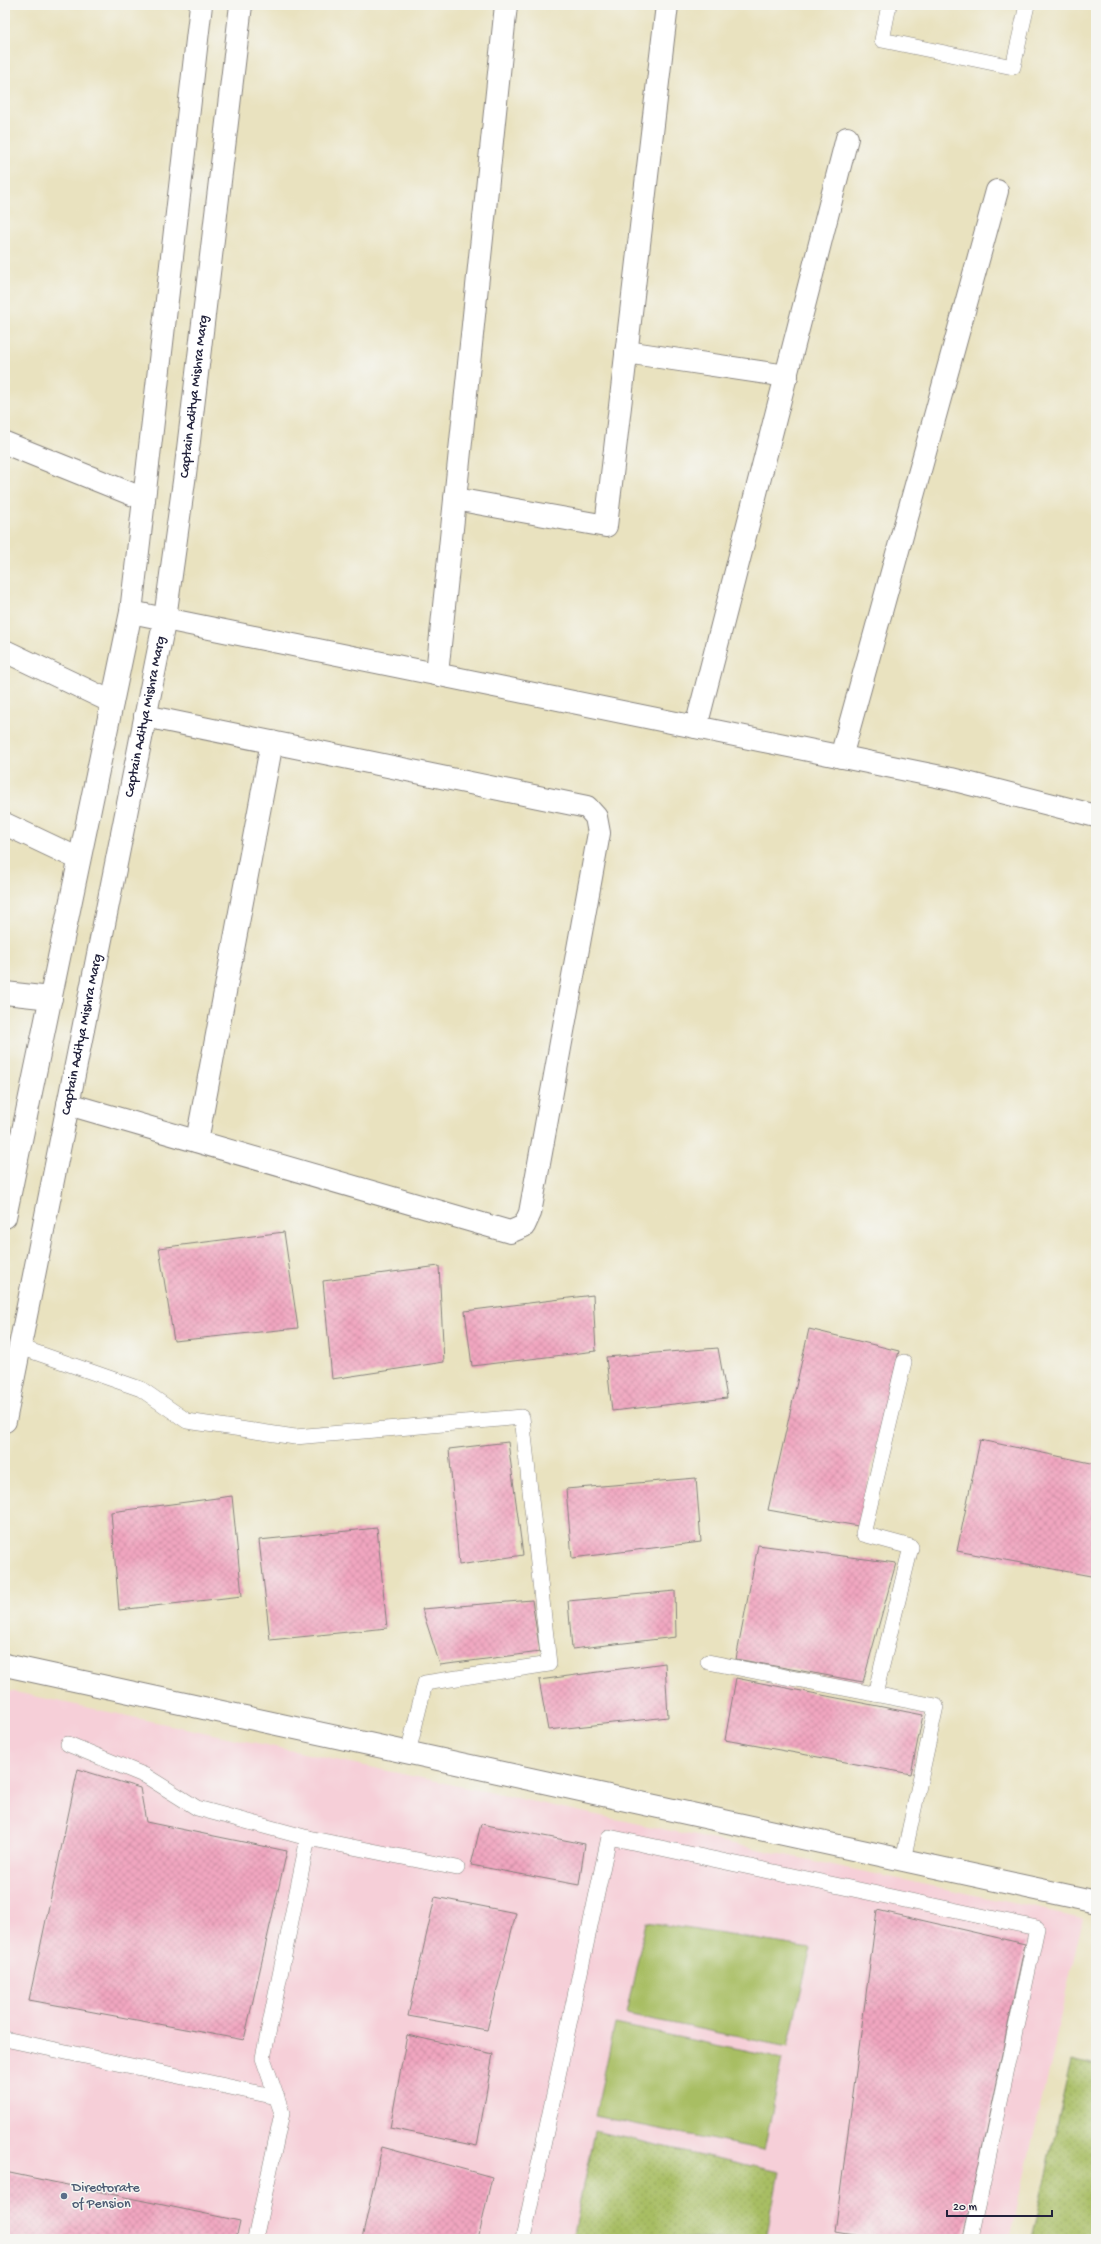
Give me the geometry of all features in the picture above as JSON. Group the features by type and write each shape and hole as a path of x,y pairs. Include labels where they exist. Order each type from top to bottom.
{"street":[{"path":"5,1217 131,612 201,5"},
{"name":"Captain Aditya Mishra Marg","path":"5,1421 164,618 185,474 241,5"},
{"path":"437,674 506,5"},
{"path":"455,499 606,526 666,5"},
{"path":"696,727 848,138"},
{"path":"841,757 997,191"},
{"path":"626,352 787,376"},
{"path":"5,443 144,499"},
{"path":"131,612 841,757 951,778 1096,816"},
{"path":"5,651 112,702"},
{"path":"68,1104 510,1232 524,1226 530,1213 599,833 596,817 587,807 145,716"},
{"path":"197,1141 272,742"},
{"path":"5,824 79,860"},
{"path":"5,993 51,998"},
{"path":"5,1665 1092,1901"}],"lane":[{"path":"889,5 882,40 1014,67 1027,5"},
{"path":"20,1347 141,1389 187,1421 295,1437 522,1417 549,1664 425,1683 408,1752"},
{"path":"875,1694 911,1547 863,1534 904,1362"},
{"path":"708,1662 936,1706 903,1860"},
{"path":"68,1744 146,1776 197,1808 308,1838 457,1868"},
{"path":"523,2239 609,1837 1037,1928 971,2239"},
{"path":"255,2239 282,2113 263,2058 308,1838"},
{"path":"5,2039 277,2097"}],"shaded area":[{"path":"5,1690 1083,1918 1010,2239 5,2239"}],"green space":[{"path":"646,1922 811,1948 788,2047 626,2014"},
{"path":"615,2024 783,2059 764,2150 595,2116"},
{"path":"1072,2060 1096,2066 1096,2239 1031,2239"},
{"path":"594,2131 779,2172 766,2239 572,2239"}],"building":[{"path":"284,1232 298,1328 174,1341 159,1248"},
{"path":"439,1266 444,1362 332,1379 323,1281"},
{"path":"593,1295 596,1351 472,1366 465,1311"},
{"path":"809,1329 899,1351 858,1526 768,1510"},
{"path":"718,1348 727,1398 612,1411 606,1357"},
{"path":"980,1440 1096,1464 1096,1577 957,1551"},
{"path":"508,1442 523,1555 459,1565 449,1449"},
{"path":"696,1478 701,1542 572,1558 566,1489"},
{"path":"232,1496 242,1596 119,1610 111,1512"},
{"path":"377,1528 387,1628 270,1640 259,1540"},
{"path":"758,1545 896,1563 863,1682 736,1659"},
{"path":"675,1591 676,1637 572,1649 568,1601"},
{"path":"532,1600 540,1652 440,1665 422,1609"},
{"path":"665,1663 668,1717 548,1730 539,1680"},
{"path":"736,1678 923,1715 911,1774 725,1740"},
{"path":"78,1769 140,1788 146,1822 287,1851 244,2040 29,2000"},
{"path":"481,1824 585,1844 579,1885 471,1865"},
{"path":"435,1897 516,1913 487,2030 408,2016"},
{"path":"877,1910 1025,1944 963,2239 877,2239 835,2232"},
{"path":"407,2035 493,2054 477,2146 390,2128"},
{"path":"382,2147 492,2177 478,2239 362,2239"},
{"name":"Directorate of Pension","path":"5,2172 240,2221 236,2239 5,2239"}],"place":[{"name":"Directorate of Pension","path":"64,2196"}]}
